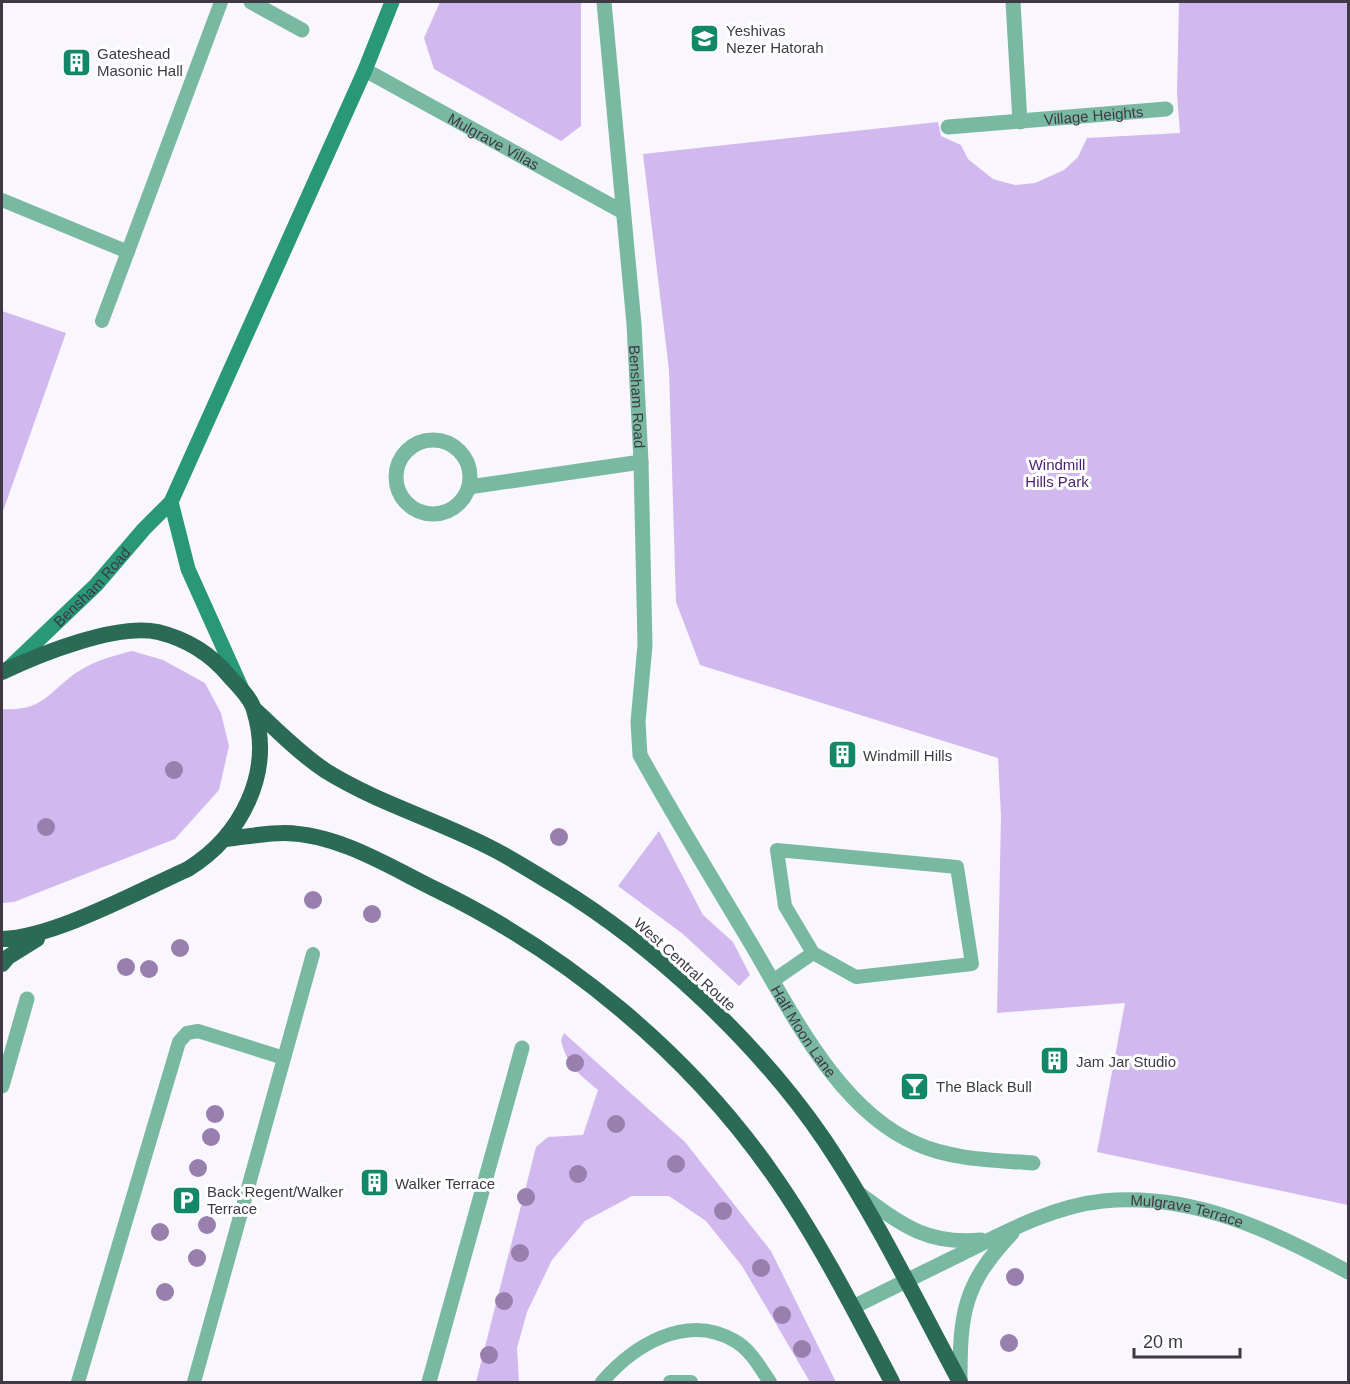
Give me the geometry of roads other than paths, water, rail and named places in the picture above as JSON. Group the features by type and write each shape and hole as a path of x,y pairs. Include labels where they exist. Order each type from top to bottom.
{"highway":[{"path":"2,939 16,939 53,928 188,869 206,857 226,839 248,806 257,775 259,742 254,709 244,693 203,650 186,641 157,632 131,630 107,634 5,670"},
{"name":"West Central Route","path":"254,709 291,744 326,771 495,850 580,901 645,948 706,1003 768,1069 824,1140 856,1191 960,1382"},
{"path":"226,839 285,833 323,838 361,853 509,929 574,974 651,1036 711,1095 772,1173 853,1307 892,1383"},
{"path":"2,964 8,957 53,928"}],"main road":[{"name":"Bensham Road","path":"5,670 96,585 144,529 171,502 365,70 392,2"},
{"path":"171,502 180,544 196,590 244,693"}],"street":[{"path":"251,2 302,30"},
{"name":"Bensham Road","path":"604,2 633,324 640,462 645,645 637,740 640,755 658,788"},
{"path":"1013,2 1020,122"},
{"name":"Mulgrave Villas","path":"365,70 623,212"},
{"name":"Village Heights","path":"948,127 1166,109"},
{"path":"428,439 446,441 461,452 467,462 470,475 469,487 464,498 455,507 431,514 419,512 409,506 400,496 395,472 399,461 415,443 428,439"},
{"path":"469,487 640,462"},
{"name":"Half Moon Lane","path":"658,788 825,1063 851,1096 881,1123 918,1144 973,1159 1033,1163"},
{"path":"2,1086 27,999"},
{"path":"429,1383 522,1048"},
{"name":"Mulgrave Terrace","path":"856,1191 920,1234 950,1242 990,1240"},
{"name":"Mulgrave Terrace","path":"853,1307 1018,1226 1053,1212 1101,1201 1162,1201 1230,1217 1348,1272"},
{"name":"Mulgrave Terrace","path":"960,1382 962,1322 971,1289 983,1267 1018,1226"}],"lane":[{"path":"102,321 221,2"},
{"path":"2,200 128,252"},
{"path":"777,850 957,867 972,964 856,977 813,953 785,906 777,850"},
{"path":"774,981 813,953"},
{"path":"195,1383 313,954"},
{"path":"78,1383 179,1042 187,1033 198,1031 284,1058"},
{"path":"602,1383 622,1361 648,1342 671,1333 698,1331 735,1341 747,1351 770,1383"},
{"path":"670,1383 691,1383"}],"place":[{"name":"Yeshivas Nezer Hatorah","path":"705,39"},
{"name":"Gateshead Masonic Hall","path":"76,62"},
{"name":"Windmill Hills","path":"842,755"},
{"name":"Jam Jar Studio","path":"1055,1061"},
{"name":"The Black Bull","path":"915,1086"},
{"name":"Walker Terrace","path":"374,1183"},
{"name":"Back Regent/Walker Terrace","path":"186,1200"}],"park label":[{"name":"Windmill Hills Park","path":"1057,472"}]}
